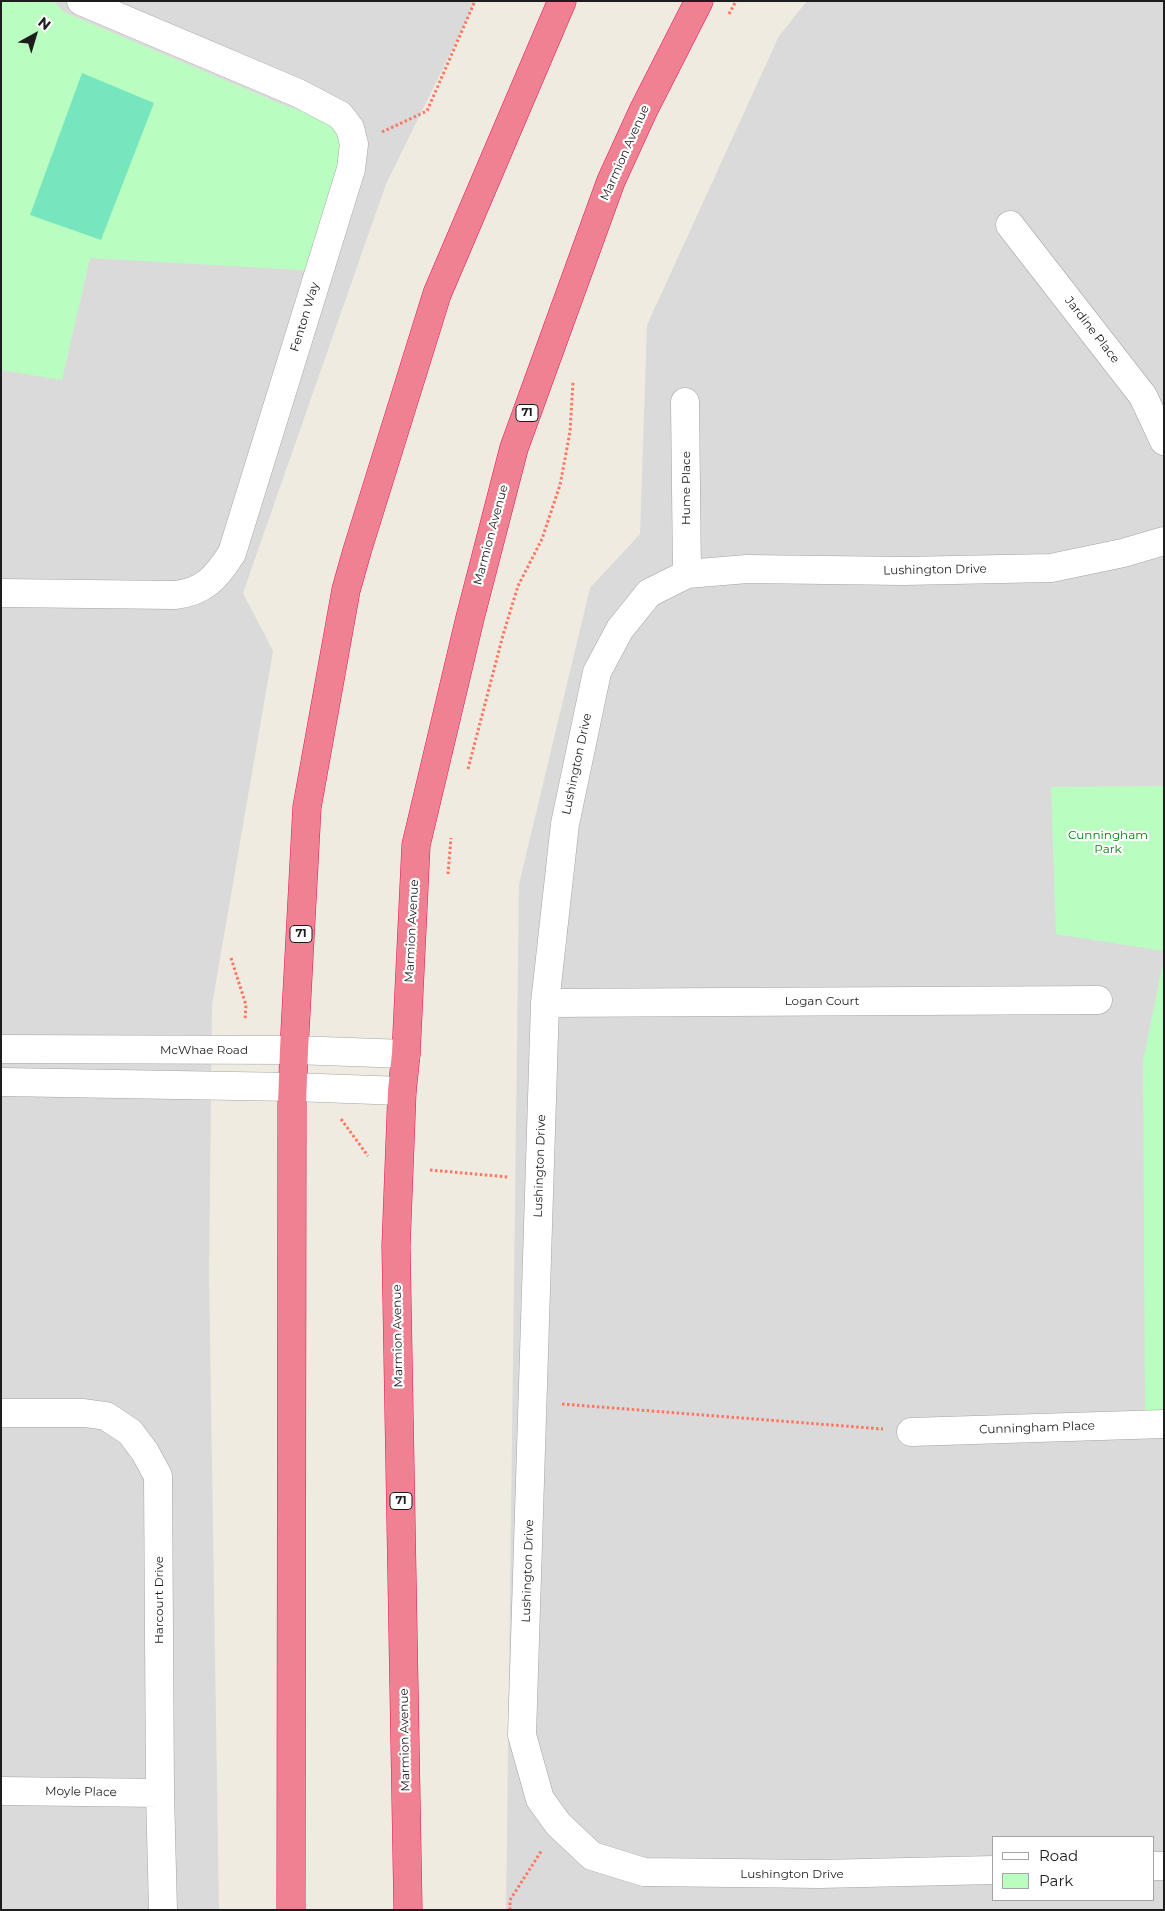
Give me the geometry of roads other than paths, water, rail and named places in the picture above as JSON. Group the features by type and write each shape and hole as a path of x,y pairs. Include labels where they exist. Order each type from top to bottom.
{"highway":[{"name":"71","path":"291,1910 293,1087 308,807 346,590 437,294 562,1"},
{"name":"Marmion Avenue","path":"408,1910 396,1246 402,1091 406,1054 416,845 470,618 514,448 611,181 643,111 699,1"}],"street":[{"name":"Fenton Way","path":"1,593 175,595 200,589 222,568 232,553 351,169 354,144 350,128 340,115 289,89 81,1"},
{"name":"Jardine Place","path":"1010,225 1144,396 1164,441"},
{"name":"Hume Place","path":"685,402 687,574"},
{"name":"Lushington Drive","path":"992,1870 820,1874 644,1872 592,1856 558,1824 540,1799 522,1735 545,1003 565,824 597,672 620,629 649,593 687,574 747,569 904,570 1051,568 1123,553 1164,540"},
{"name":"Logan Court","path":"545,1003 1098,1000"},
{"name":"McWhae Road","path":"1,1049 294,1050 406,1054"},
{"path":"1,1082 293,1087 402,1091"},
{"name":"Harcourt Drive","path":"1,1413 84,1413 106,1416 130,1432 145,1452 158,1476 160,1792 163,1910"},
{"name":"Cunningham Place","path":"911,1432 1164,1424"},
{"name":"Moyle Place","path":"1,1791 160,1792"}],"park label":[{"name":"Cunningham Park","path":"1108,842"}]}
